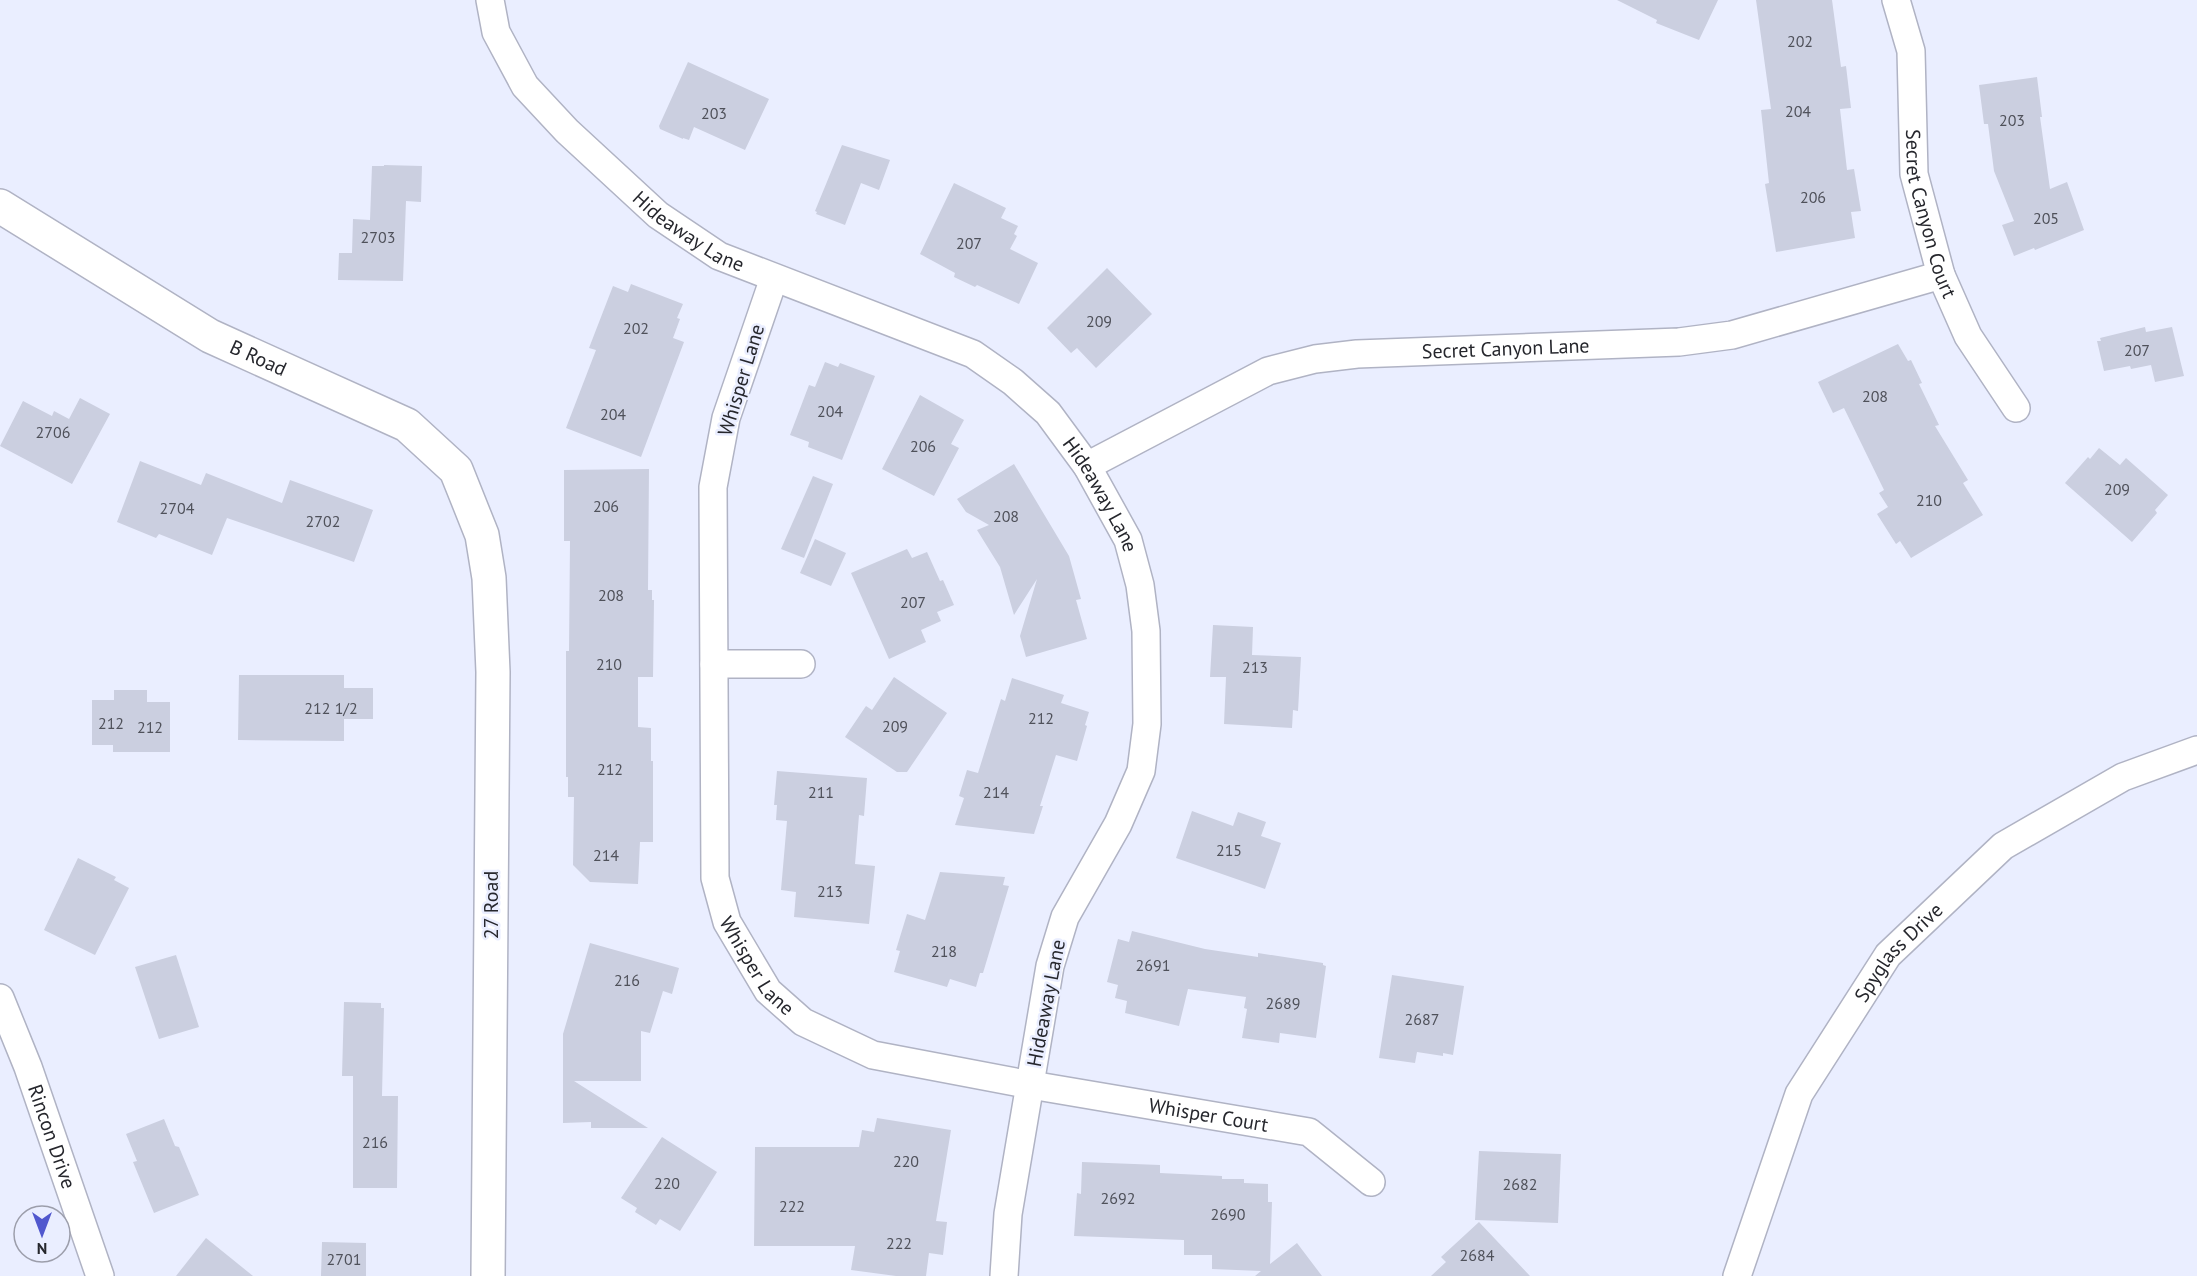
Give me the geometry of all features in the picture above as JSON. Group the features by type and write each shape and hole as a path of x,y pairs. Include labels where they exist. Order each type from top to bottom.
{"street":[{"name":"Hideaway Lane","path":"490,0 496,32 525,86 567,131 658,215 719,256 973,354 1013,382 1048,413 1088,466 1128,540 1140,585 1146,631 1147,724 1141,771 1118,824 1065,917 1050,966 1008,1214 1004,1276"},
{"name":"Secret Canyon Court","path":"1896,0 1911,51 1914,174 1941,275 1968,336 2016,408"},
{"name":"B Road","path":"0,206 210,336 407,425 456,470 482,535"},
{"name":"Secret Canyon Lane","path":"1088,466 1268,371 1315,359 1357,354 1679,342 1732,335 1941,275"},
{"name":"Whisper Lane","path":"774,278 726,418 713,487 715,878 727,922 768,991 803,1022 873,1055 1031,1085"},
{"name":"27 Road","path":"482,535 489,578 493,672 488,1276"},
{"path":"714,664 801,664"},
{"name":"Spyglass Drive","path":"1737,1276 1798,1094 1888,956 2003,846 2122,777 2197,750"},
{"name":"Rincon Drive","path":"0,998 28,1067 100,1276"},
{"name":"Whisper Court","path":"1031,1085 1309,1132 1371,1182"}],"building":[{"path":"1617,0 1718,0 1699,40 1656,23 1657,20"},
{"path":"1756,0 1832,0 1841,67 1846,66 1851,108 1840,109 1847,170 1854,169 1861,211 1851,212 1855,238 1776,252 1765,184 1769,183 1761,110 1771,109"},
{"path":"688,62 769,99 745,150 694,127 689,140 660,129 659,126"},
{"path":"2037,77 2050,189 2067,182 2084,230 2014,256 2002,225 2014,221 1994,171 1988,124 1984,124 1979,85"},
{"path":"842,145 890,160 879,190 861,183 845,225 816,214 815,211"},
{"path":"372,166 422,166 421,202 406,201 403,281 338,280 339,253 352,253 353,219 370,220"},
{"path":"954,183 1006,208 1001,218 1018,226 1014,234 1017,236 1010,249 1038,263 1019,304 954,277 955,273 920,254"},
{"path":"1107,268 1152,314 1096,368 1077,348 1071,353 1047,328"},
{"path":"631,284 683,304 677,318 680,319 673,338 684,342 641,457 566,428 596,350 589,348 613,286 628,292"},
{"path":"2145,327 2146,332 2172,327 2184,376 2155,382 2151,365 2104,371 2097,341 2101,341 2100,338"},
{"path":"1898,344 1908,361 1911,360 1922,383 1919,384 1939,425 1935,426 1968,480 1963,483 1983,515 1911,558 1900,541 1896,544 1877,514 1888,507 1879,493 1884,490 1844,408 1833,413 1818,382"},
{"path":"825,362 838,367 840,363 875,376 842,460 808,447 809,442 790,435 809,385 815,387"},
{"path":"920,395 964,420 951,444 959,448 934,496 882,469"},
{"path":"80,398 110,414 72,484 0,446 23,401 52,416 54,411 69,419"},
{"path":"2099,448 2120,465 2126,458 2168,495 2155,510 2157,513 2132,542 2065,483"},
{"path":"140,461 201,485 206,473 282,503 290,480 373,510 354,562 227,518 212,555 159,534 156,538 117,522"},
{"path":"1014,464 1069,556 1081,599 1076,600 1087,639 1026,657 1020,636 1037,579 1014,615 1000,567 977,530 989,525 966,512 957,499"},
{"path":"649,469 648,590 652,590 652,600 654,600 653,677 638,677 638,727 651,728 653,842 640,842 638,884 590,882 573,865 574,797 568,797 568,777 566,777 566,651 569,651 570,541 564,541 564,470"},
{"path":"813,476 833,484 804,558 781,549"},
{"path":"815,539 846,553 831,586 800,573"},
{"path":"907,549 912,558 927,552 954,605 937,612 941,621 921,630 926,642 889,659 851,573"},
{"path":"1213,625 1253,627 1252,655 1301,657 1298,711 1293,710 1292,728 1224,724 1226,677 1210,677"},
{"path":"239,675 344,675 344,688 373,688 373,719 344,719 344,741 238,740"},
{"path":"894,677 947,713 907,772 897,772 845,737 866,706 872,710"},
{"path":"1012,678 1064,695 1061,703 1089,712 1077,761 1056,755 1034,834 955,825 964,798 959,796 967,770 978,773 1001,699 1005,701"},
{"path":"114,690 147,690 147,702 170,702 170,752 113,752 113,745 92,745 92,700 114,700"},
{"path":"777,771 867,778 864,816 859,815 855,864 875,866 869,924 794,917 796,892 781,890 787,821 776,820 777,805 774,805"},
{"path":"1192,811 1233,826 1238,812 1266,822 1261,836 1281,843 1265,889 1176,858"},
{"path":"78,858 116,877 114,880 129,888 95,955 44,930"},
{"path":"940,872 1005,877 1003,885 1009,886 983,973 980,973 976,987 950,979 947,987 894,972 900,951 896,950 907,914 925,920"},
{"path":"1132,931 1205,949 1258,957 1258,953 1323,963 1326,966 1316,1038 1280,1033 1279,1043 1242,1038 1247,1009 1244,1008 1246,997 1188,989 1179,1026 1125,1013 1127,1001 1115,998 1118,985 1107,982 1118,939 1129,942"},
{"path":"590,943 679,968 672,994 663,991 650,1033 641,1031 641,1081 574,1081 648,1128 591,1128 591,1122 563,1123 563,1034"},
{"path":"176,955 199,1027 159,1039 135,967"},
{"path":"1392,975 1464,986 1453,1055 1443,1053 1443,1056 1417,1052 1415,1063 1379,1058"},
{"path":"344,1002 381,1003 381,1008 384,1008 382,1096 398,1096 397,1188 353,1188 353,1076 342,1076"},
{"path":"877,1118 951,1130 936,1221 947,1222 943,1255 929,1253 926,1276 896,1276 851,1270 855,1246 754,1246 755,1147 859,1147 862,1130 874,1132"},
{"path":"164,1119 175,1146 179,1147 199,1195 154,1213 133,1162 137,1161 126,1134"},
{"path":"662,1137 717,1172 680,1231 660,1219 656,1225 635,1212 637,1208 621,1198"},
{"path":"1479,1151 1561,1154 1558,1223 1475,1220"},
{"path":"1082,1162 1160,1165 1160,1173 1222,1176 1222,1179 1244,1179 1244,1183 1268,1184 1268,1202 1272,1202 1270,1264 1297,1243 1322,1276 1255,1276 1261,1271 1212,1269 1212,1255 1184,1255 1184,1240 1074,1236 1077,1193 1081,1194"},
{"path":"1479,1222 1530,1276 1431,1276 1446,1262 1441,1257"},
{"path":"206,1238 253,1276 176,1276"},
{"path":"322,1242 366,1243 366,1276 321,1276"}]}
